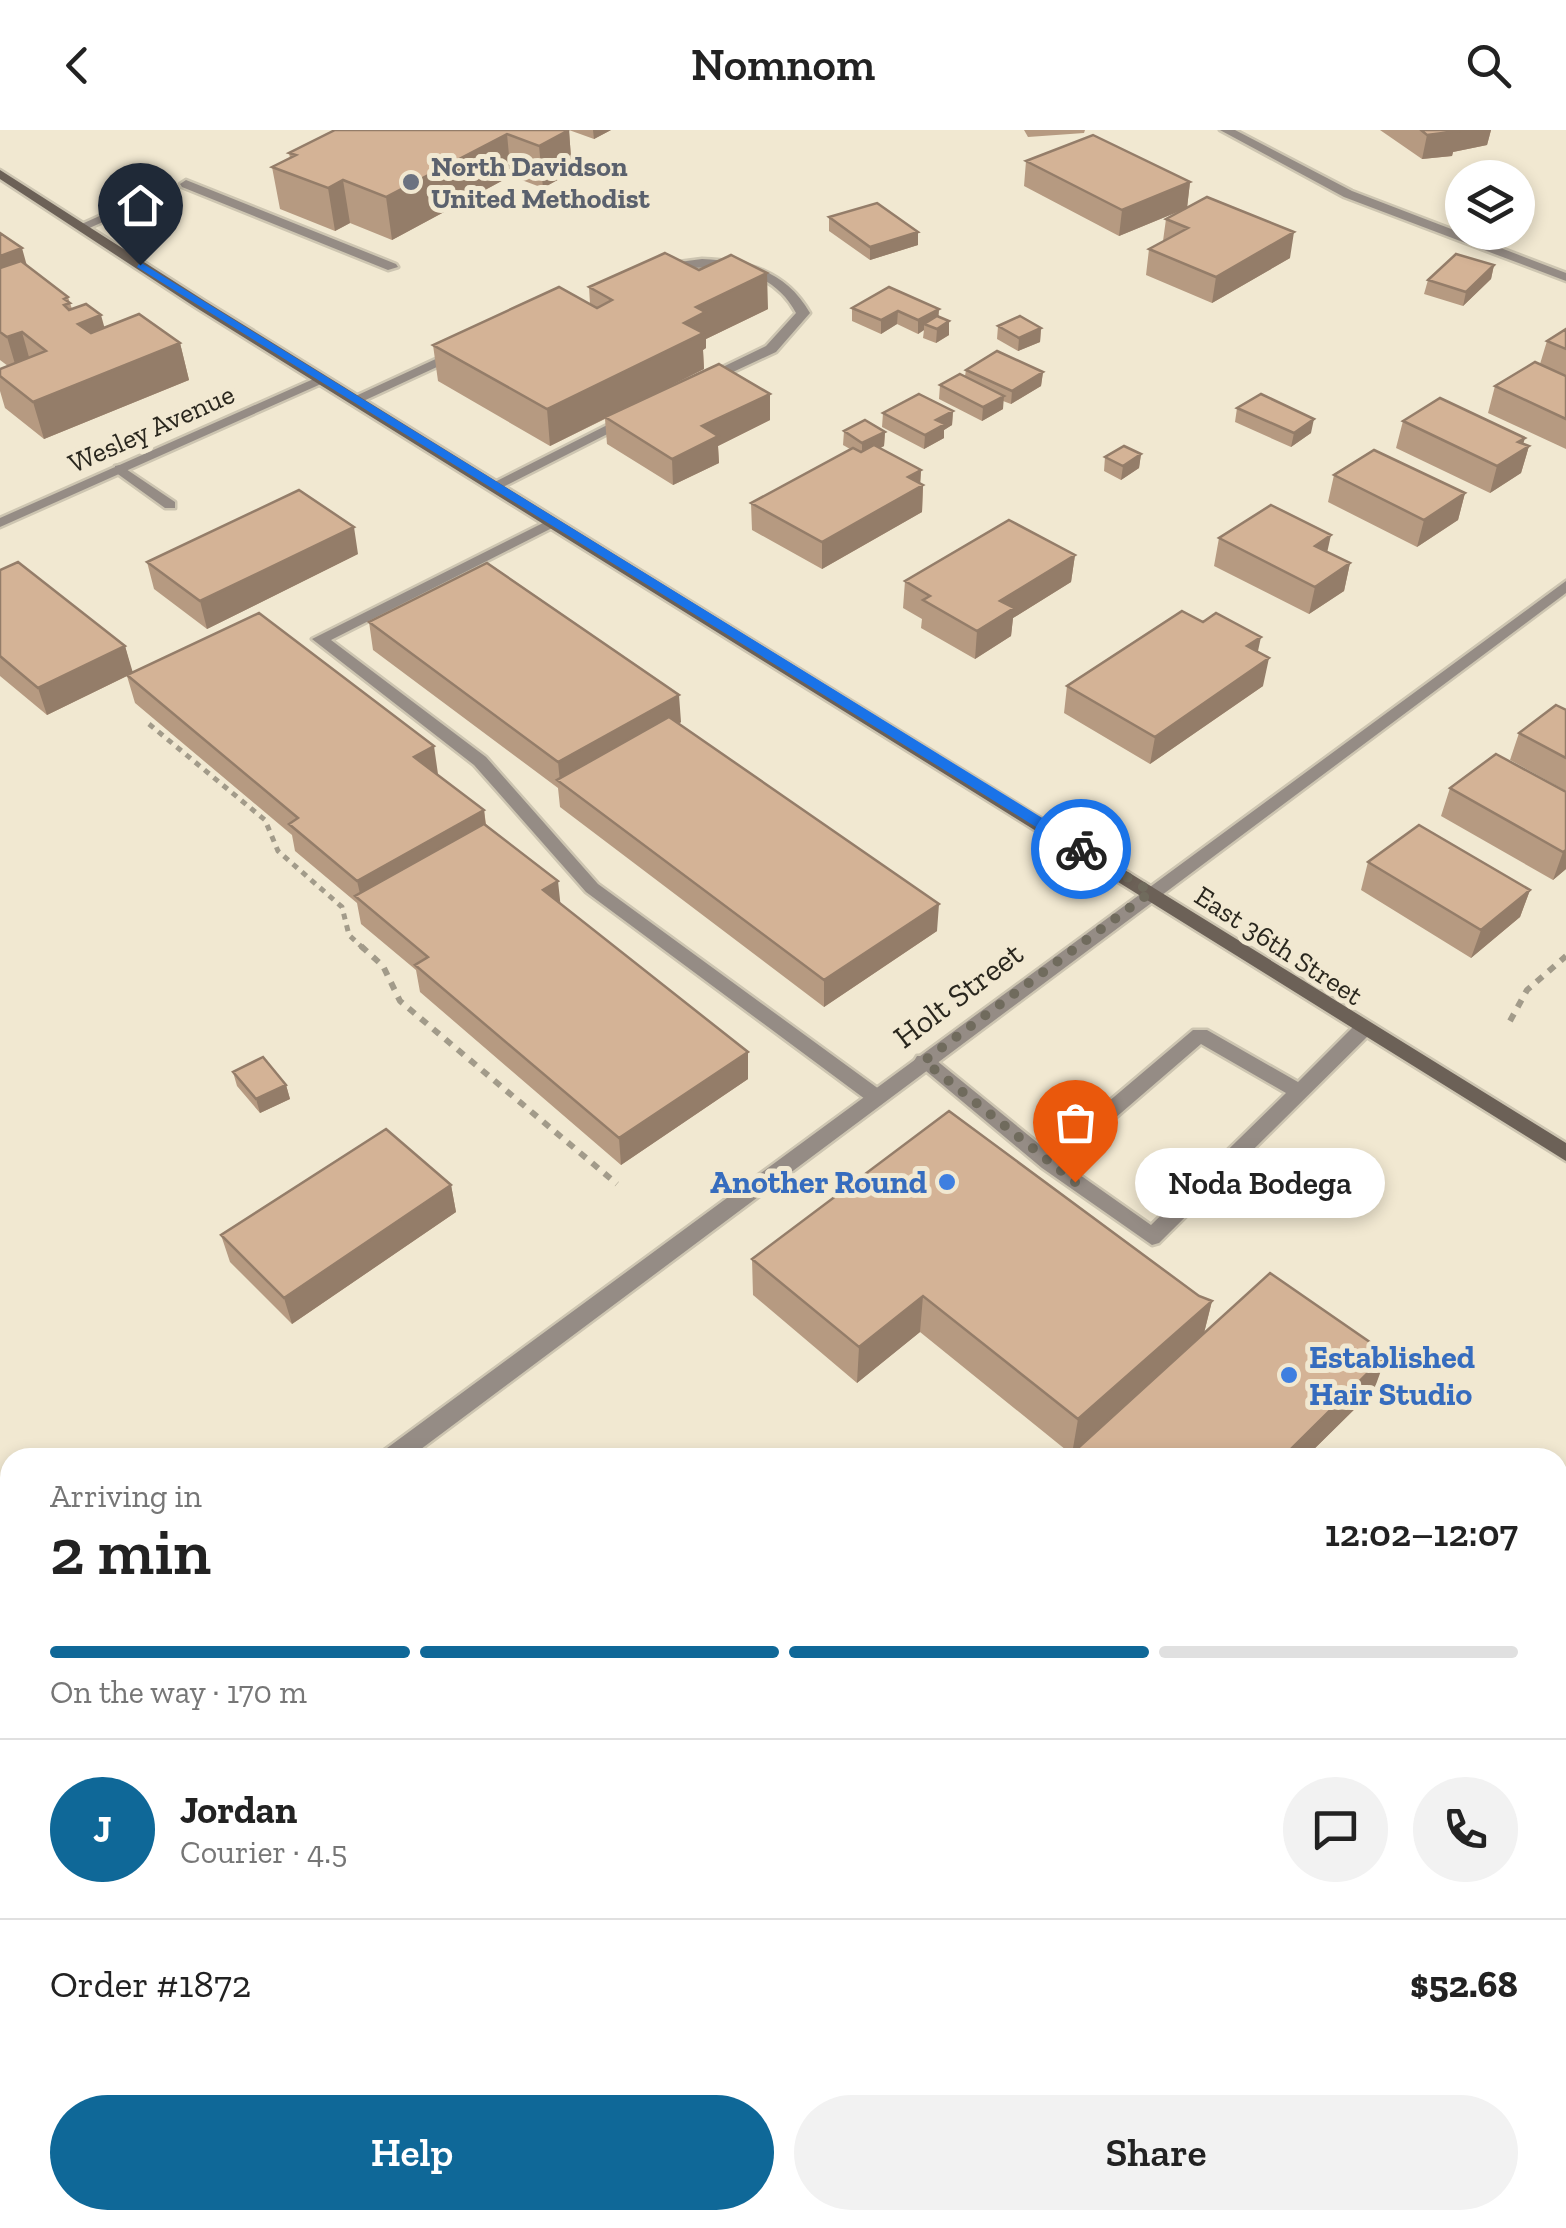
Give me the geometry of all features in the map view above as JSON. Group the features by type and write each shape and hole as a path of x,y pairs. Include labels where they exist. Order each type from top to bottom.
{"street":[{"path":"1226,130 1348,194 1566,277"},
{"name":"East 36th Street","path":"0,174 354,400 1566,1153"},
{"path":"186,184 392,267"},
{"path":"81,226 148,199"},
{"path":"641,274 676,265 722,264 763,272 798,298 803,313 771,349 684,392"},
{"path":"354,400 474,346"},
{"name":"Wesley Avenue","path":"0,523 323,380"},
{"path":"494,486 650,409"},
{"path":"120,469 170,505"},
{"path":"553,522 320,639 480,761 592,888 876,1097"},
{"name":"Holt Street","path":"404,1448 1566,586"},
{"path":"924,1061 1050,1163 1152,1237 1363,1029"},
{"path":"1050,1163 1200,1035 1300,1092"}],"path":[{"path":"149,724 265,820 278,851 342,906 348,934 384,966 400,1001 617,1184"},
{"path":"1510,1020 1527,990 1566,956"}],"building":[{"path":"335,130 569,130 539,146 507,134 386,197 343,180 328,188 272,167 296,155 289,153"},
{"path":"1421,130 1457,130 1458,131 1427,135"},
{"path":"1093,135 1190,182 1122,210 1026,161"},
{"path":"1207,197 1294,232 1216,277 1149,249 1188,228 1166,219"},
{"path":"877,203 918,232 870,247 829,217"},
{"path":"0,233 22,248 0,256"},
{"path":"665,253 699,270 731,255 767,273 696,307 705,312 684,323 703,333 547,409 433,345 559,287 597,308 612,300 589,287"},
{"path":"1456,254 1494,265 1466,292 1428,280"},
{"path":"21,261 68,297 64,299 70,303 64,305 69,310 86,304 101,315 78,324 91,333 139,314 180,343 33,402 0,376 0,369 46,351 22,332 7,337 0,332 0,268"},
{"path":"889,287 939,309 918,320 898,311 881,320 852,308"},
{"path":"937,316 949,321 937,329 924,324"},
{"path":"1020,316 1041,328 1019,338 998,326"},
{"path":"1566,329 1566,349 1547,341"},
{"path":"997,351 1043,372 1012,391 966,370"},
{"path":"1535,362 1566,376 1566,419 1495,386"},
{"path":"719,364 770,394 702,426 718,436 672,459 605,417"},
{"path":"960,374 1004,396 983,407 940,385"},
{"path":"919,394 953,411 936,420 945,424 925,435 883,413"},
{"path":"1261,394 1314,419 1294,433 1237,408"},
{"path":"1440,398 1525,438 1518,442 1529,446 1497,466 1403,421"},
{"path":"865,420 885,432 862,443 844,431"},
{"path":"874,445 921,470 908,477 923,485 822,542 751,503 853,448 861,452"},
{"path":"1124,446 1141,454 1123,466 1105,457"},
{"path":"1374,450 1465,493 1424,520 1334,475"},
{"path":"299,490 354,527 200,601 147,562"},
{"path":"1271,505 1331,535 1315,546 1350,563 1315,587 1219,538"},
{"path":"1009,520 1075,555 1000,601 1014,608 977,631 923,600 930,596 905,581"},
{"path":"18,562 125,646 38,688 0,656 0,570"},
{"path":"487,563 679,695 558,762 369,622"},
{"path":"1182,611 1203,622 1216,613 1261,637 1247,646 1269,658 1155,737 1067,686"},
{"path":"259,613 434,746 414,757 484,810 357,881 289,824 298,818 127,675"},
{"path":"1556,705 1566,710 1566,758 1519,733"},
{"path":"669,717 939,904 824,980 557,780"},
{"path":"1496,754 1566,792 1566,850 1563,852 1450,788"},
{"path":"484,824 558,881 543,890 748,1052 619,1138 415,965 428,957 355,896"},
{"path":"1419,825 1530,890 1481,930 1368,862"},
{"path":"263,1057 286,1085 256,1099 233,1072"},
{"path":"949,1111 1199,1296 1212,1301 1078,1419 923,1296 859,1347 752,1259"},
{"path":"386,1129 451,1185 284,1298 221,1235"},
{"path":"1270,1273 1387,1354 1292,1448 1078,1448"}],"way so far":[{"path":"1075,1182 924,1061 1151,892 1081,849"}],"place":[{"name":"North Davidson United Methodist","path":"411,182"},
{"name":"Another Round","path":"947,1182"},
{"name":"Noda Bodega","path":"1075,1182"},
{"name":"Established Hair Studio","path":"1289,1375"}],"route":[{"path":"140,265 1081,849"}]}
